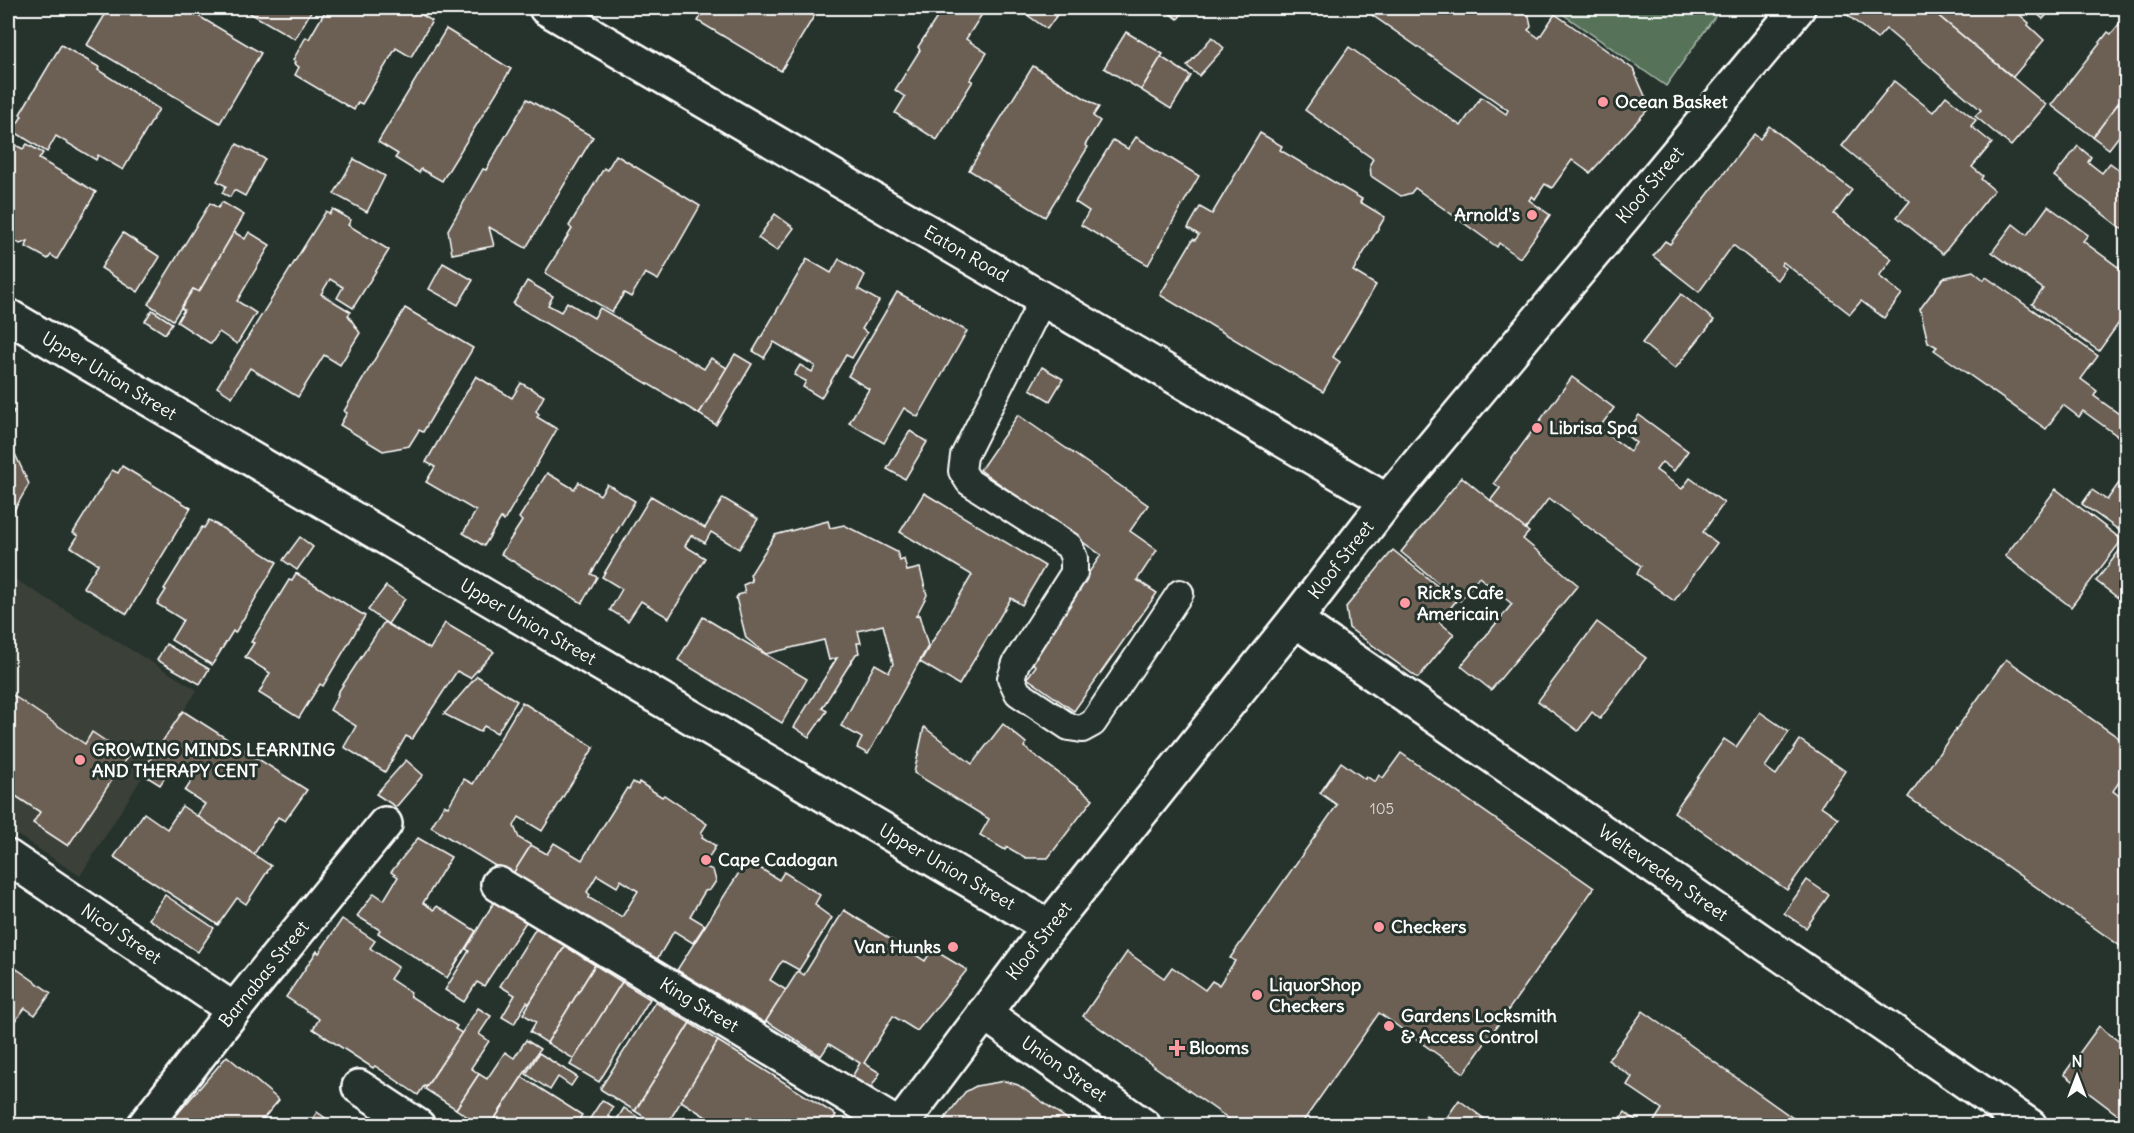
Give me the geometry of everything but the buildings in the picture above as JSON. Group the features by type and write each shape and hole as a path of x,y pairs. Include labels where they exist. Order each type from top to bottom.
{"street":[{"name":"Eaton Road","path":"546,8 1387,501"},
{"name":"Kloof Street","path":"900,1125 1049,927 1295,620 1387,501 1798,8"},
{"name":"Upper Union Street","path":"8,316 1049,927"},
{"name":"Weltevreden Street","path":"1295,620 1994,1115 2030,1125"},
{"name":"Barnabas Street","path":"144,1125 385,824"},
{"name":"Nicol Street","path":"8,857 234,1010"},
{"name":"King Street","path":"498,884 900,1125"},
{"name":"Union Street","path":"984,1013 1144,1125"},
{"path":"359,1087 418,1125"}],"lane":[{"path":"1043,299 964,456 962,471 969,482 1070,546 1074,558 1074,573 1016,663 1011,678 1018,693 1069,727 1082,729 1093,723 1180,593"}],"shaded area":[{"name":"GROWING MINDS LEARNING AND THERAPY CENT","path":"8,575 197,690 80,876 8,829"}],"green space":[{"path":"1554,8 1721,8 1666,86"}],"place":[{"name":"Ocean Basket","path":"1603,102"},
{"name":"Arnold's","path":"1532,215"},
{"name":"Librisa Spa","path":"1537,428"},
{"name":"Rick's Cafe Americain","path":"1405,603"},
{"name":"GROWING MINDS LEARNING AND THERAPY CENT","path":"80,760"},
{"name":"Cape Cadogan","path":"706,860"},
{"name":"Checkers","path":"1379,927"},
{"name":"Van Hunks","path":"953,947"},
{"name":"LiquorShop Checkers","path":"1257,995"},
{"name":"Gardens Locksmith & Access Control","path":"1389,1026"},
{"name":"Blooms","path":"1177,1048"}]}
